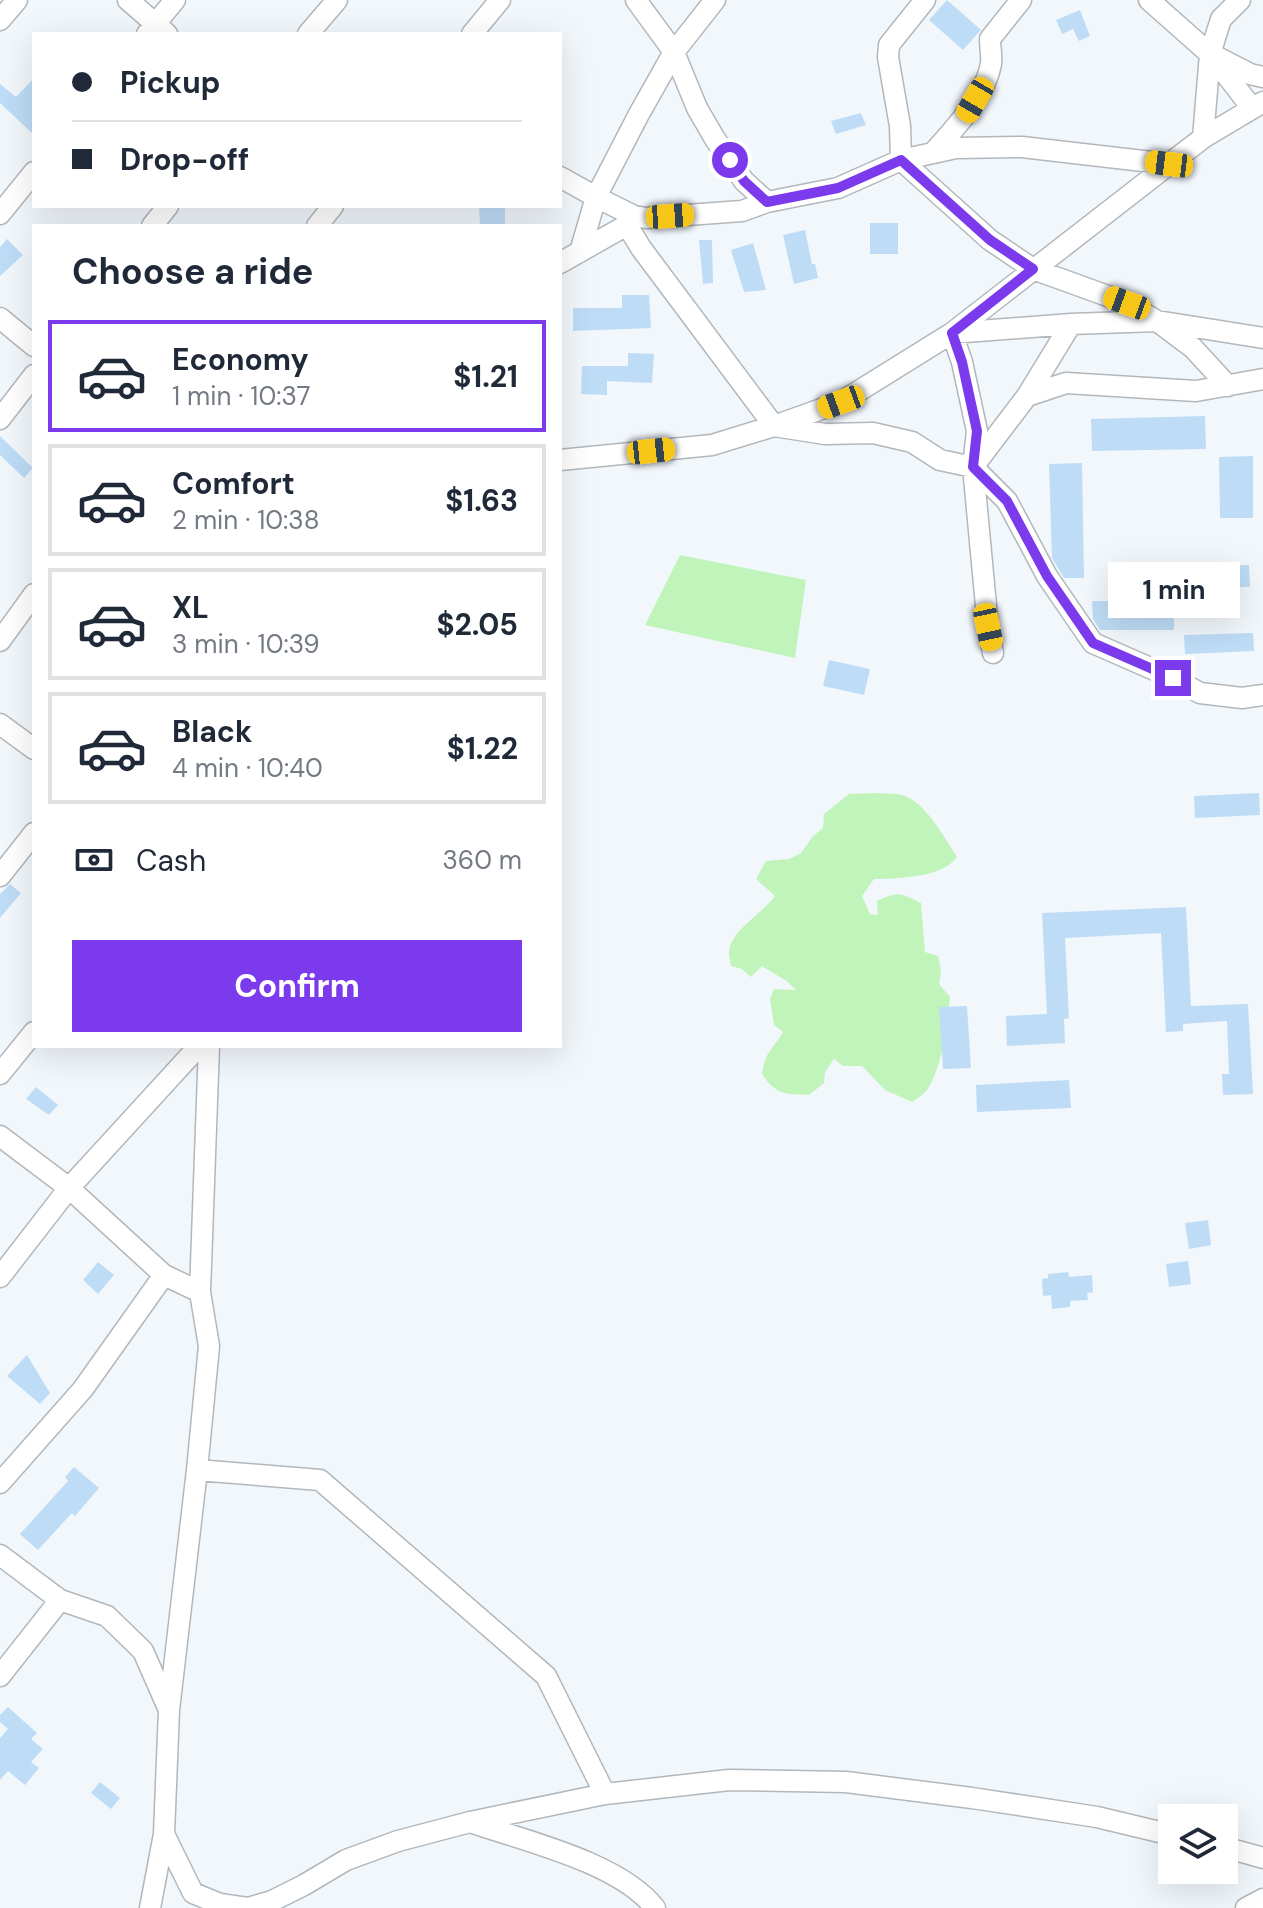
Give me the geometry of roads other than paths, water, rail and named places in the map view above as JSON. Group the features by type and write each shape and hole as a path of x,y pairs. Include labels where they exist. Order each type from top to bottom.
{"street":[{"path":"0,20 17,0"},
{"path":"128,0 156,31 175,0"},
{"path":"310,32 337,0"},
{"path":"474,32 500,0"},
{"path":"636,0 674,52 697,108 715,139 744,181 767,202"},
{"path":"580,252 596,197 639,114 674,52 715,0"},
{"path":"925,0 889,45 888,57 900,126 901,160 990,240 1033,269 1127,303 1157,321 1193,348 1228,386"},
{"path":"933,153 965,117 991,63 990,39 1021,0"},
{"path":"562,262 630,220 742,211 767,202 838,188 901,160 956,148 1022,147 1169,164 1203,138 1258,105 1210,54 1149,0"},
{"path":"562,460 712,445 774,426 841,402 952,333 1203,138 1210,54 1221,19 1240,0"},
{"path":"1210,54 1250,74 1263,77"},
{"path":"0,214 32,174"},
{"path":"562,178 630,220 641,248 774,426 825,434 873,433 912,442 940,460 973,467 1007,501 1047,576 1093,643 1200,693 1242,698 1263,695"},
{"path":"154,224 166,208"},
{"path":"319,224 331,208"},
{"path":"0,318 32,344"},
{"path":"952,333 1157,321 1263,338"},
{"path":"973,467 1027,396 1071,324"},
{"path":"952,333 962,362 977,431 973,467 993,653"},
{"path":"0,419 32,378"},
{"path":"1027,396 1066,383 1196,391 1263,379"},
{"path":"0,641 32,597"},
{"path":"0,724 32,748"},
{"path":"0,876 32,836"},
{"path":"0,1074 32,1034"},
{"path":"0,1277 69,1188 197,1048"},
{"path":"150,1908 164,1834 169,1710 209,1346 200,1292 209,1048"},
{"path":"0,1136 69,1188 164,1275 200,1292"},
{"path":"0,1483 83,1389 164,1275"},
{"path":"197,1470 320,1480 546,1676 605,1794"},
{"path":"0,1555 60,1600 107,1616 143,1651 169,1710"},
{"path":"0,1676 60,1600"},
{"path":"164,1834 193,1893 220,1904 248,1908 272,1901 346,1860 398,1841 470,1822 605,1794 729,1780 846,1782 1097,1817 1158,1832"},
{"path":"470,1822 566,1854 612,1874 647,1898 655,1908"},
{"path":"1238,1851 1263,1858"},
{"path":"1246,1908 1263,1899"}]}
